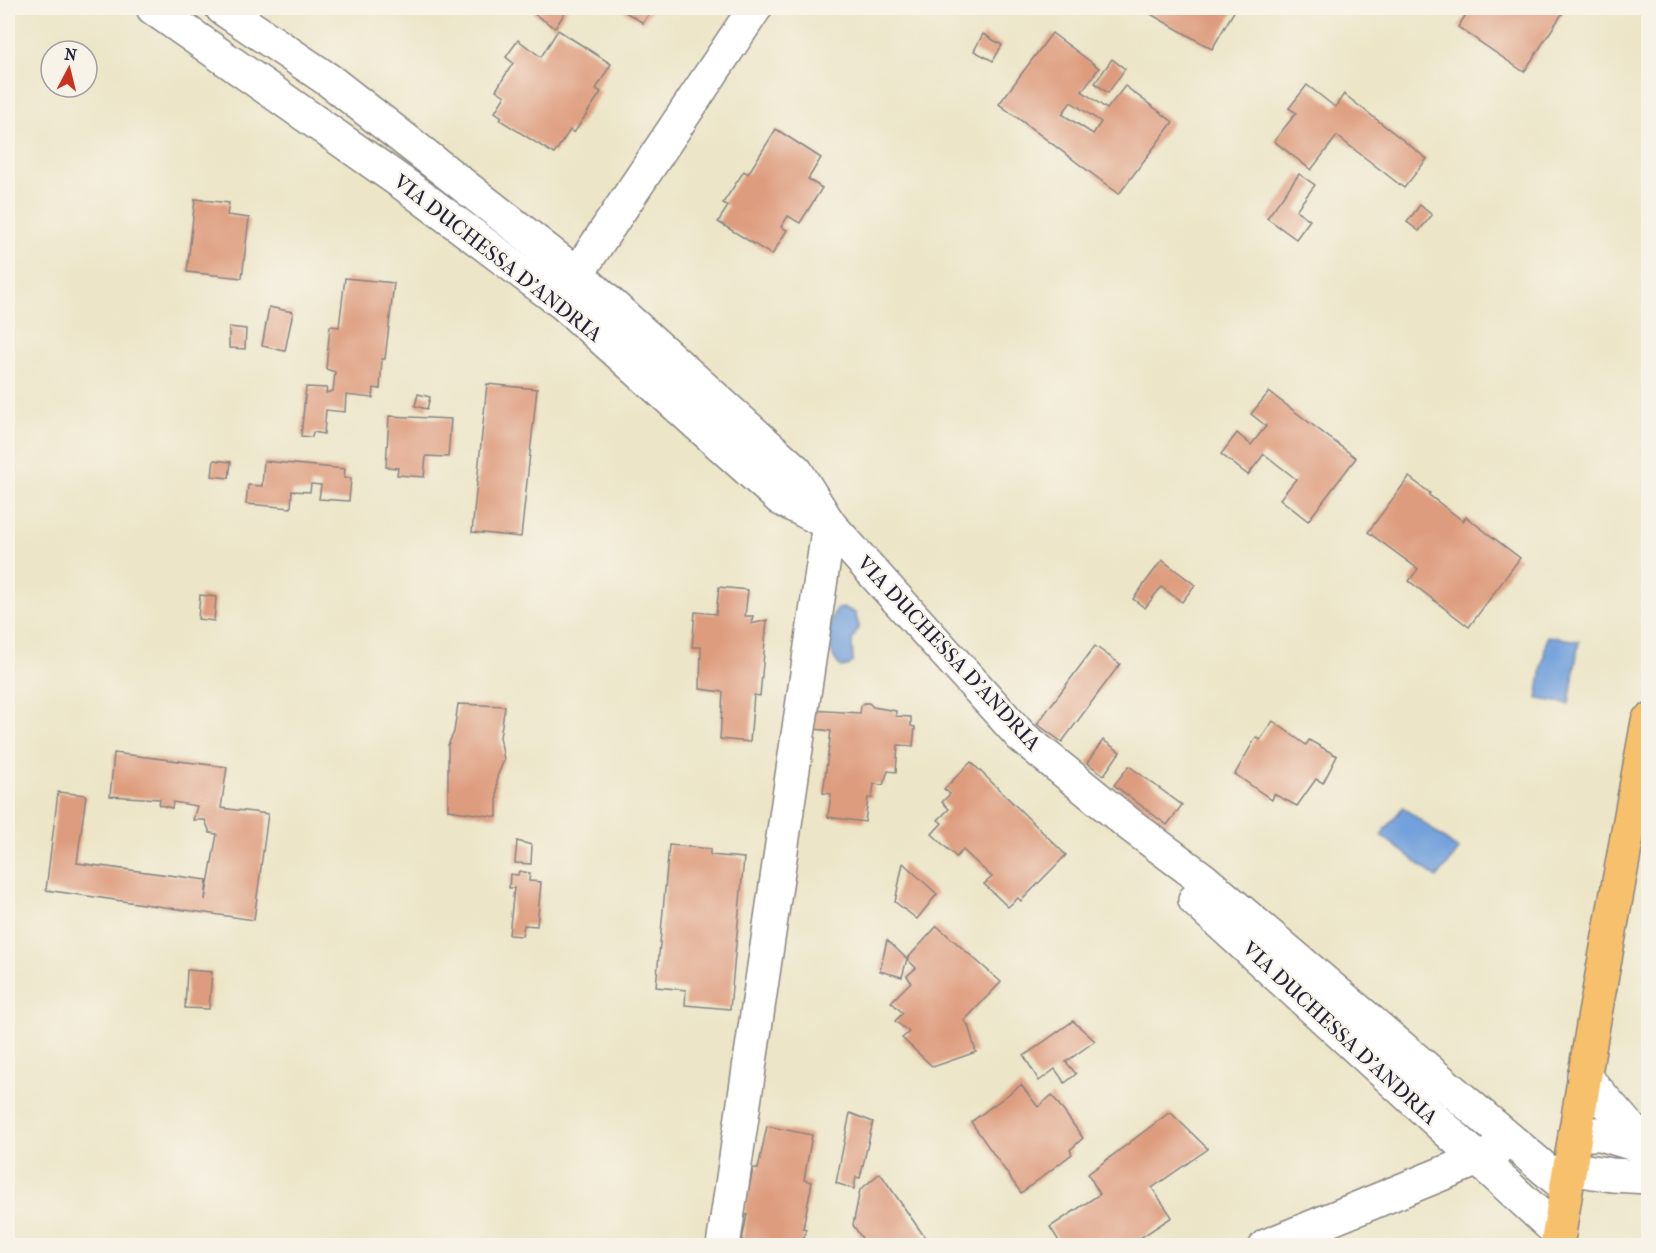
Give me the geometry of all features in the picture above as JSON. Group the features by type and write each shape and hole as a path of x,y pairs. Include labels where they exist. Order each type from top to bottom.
{"main road":[{"path":"1558,1239 1584,1076 1648,721"}],"street":[{"name":"VIA DUCHESSA D'ANDRIA","path":"153,8 408,187 564,304 781,499 829,524"},
{"name":"VIA DUCHESSA D'ANDRIA","path":"222,8 330,81 577,274 796,471 829,524 1021,736 1204,880 1516,1143 1568,1178"},
{"path":"564,304 577,274 755,8"},
{"path":"723,1245 829,524"},
{"name":"VIA DUCHESSA D'ANDRIA","path":"1130,824 1192,897 1477,1160 1558,1239"},
{"path":"1584,1076 1648,1158"},
{"path":"1575,1134 1601,1134 1648,1158"},
{"path":"1266,1245 1516,1143"},
{"path":"1568,1178 1612,1175 1648,1158"}],"water":[{"path":"845,608 855,613 859,626 852,641 853,662 841,667 836,662 830,647 829,630 837,609"},
{"path":"1547,636 1579,641 1569,704 1537,699"},
{"path":"1403,807 1459,850 1437,878 1381,835"}],"building":[{"path":"537,8 568,8 555,28 533,13"},
{"path":"619,8 653,8 643,23"},
{"path":"1140,8 1236,8 1212,49"},
{"path":"1470,8 1566,8 1524,72 1458,27"},
{"path":"558,30 611,64 596,89 601,92 574,133 570,130 554,154 500,120 502,117 495,112 505,96 496,90 513,63 506,57 518,40 541,57"},
{"path":"1052,33 1099,68 1082,91 1107,109 1125,86 1173,122 1119,194 999,104","holes":["1071,102 1101,122 1093,134 1062,114"]},
{"path":"983,34 1002,45 993,61 974,51"},
{"path":"1112,59 1125,69 1108,93 1095,83"},
{"path":"1307,85 1335,107 1344,94 1427,159 1404,188 1337,136 1311,170 1274,141 1296,113 1289,108"},
{"path":"776,129 821,158 808,179 822,188 800,223 788,216 781,227 787,230 772,255 718,222 728,206 723,203 744,171 748,174"},
{"path":"1299,174 1315,185 1296,210 1310,220 1296,239 1267,218"},
{"path":"195,199 229,203 227,215 249,218 242,278 187,272"},
{"path":"1420,205 1432,215 1419,231 1407,222"},
{"path":"345,278 394,283 385,359 382,359 380,389 374,388 373,398 346,395 345,412 326,410 324,434 313,432 312,437 301,436 306,387 327,388 326,393 333,391 335,372 326,369 330,326 339,327"},
{"path":"269,307 293,312 285,351 262,346"},
{"path":"229,327 246,329 245,349 229,348"},
{"path":"487,384 537,389 521,537 472,532"},
{"path":"1269,392 1356,458 1308,521 1280,499 1296,479 1264,454 1248,475 1221,454 1237,433 1251,445 1266,426 1251,414"},
{"path":"418,394 430,397 427,409 415,406"},
{"path":"389,416 451,419 448,457 426,456 424,477 397,475 398,468 386,467"},
{"path":"214,460 231,462 229,478 212,476"},
{"path":"264,461 345,469 344,478 351,478 349,501 319,499 321,485 311,484 310,492 292,491 291,508 246,504 248,485 262,486"},
{"path":"1409,477 1463,521 1466,517 1520,558 1469,627 1409,581 1418,569 1368,532"},
{"path":"1162,560 1195,585 1182,602 1161,587 1145,608 1133,599"},
{"path":"719,587 748,590 745,616 753,616 751,624 767,620 760,696 754,695 750,742 720,739 723,692 700,689 701,647 692,647 695,612 716,614"},
{"path":"200,595 216,597 214,621 198,619"},
{"path":"1095,646 1120,664 1062,742 1037,724"},
{"path":"864,703 896,711 896,716 911,717 911,726 915,727 913,746 898,745 896,772 888,771 883,785 874,784 872,798 868,798 865,822 828,817 831,794 823,793 831,731 807,728 810,710 860,713"},
{"path":"458,704 505,706 500,737 504,760 497,777 497,817 448,810 448,745 454,732"},
{"path":"1273,721 1306,745 1309,740 1337,756 1323,783 1316,779 1297,806 1274,794 1272,800 1235,774 1256,737 1260,740"},
{"path":"1103,740 1120,752 1104,775 1087,763"},
{"path":"114,753 227,767 221,808 268,814 254,920 46,890 58,792 86,795 77,863 207,880 205,900 217,834 210,833 205,820 193,820 197,806 173,802 172,808 159,805 160,799 110,796"},
{"path":"971,762 1066,855 1021,901 1018,898 1008,907 984,884 992,877 963,850 956,857 932,834 942,823 938,820 949,809 942,802 950,794 944,789"},
{"path":"1129,766 1182,805 1167,825 1114,785"},
{"path":"517,841 532,845 531,864 515,863"},
{"path":"669,845 710,849 710,855 744,858 730,1009 685,1005 686,990 656,987"},
{"path":"903,863 937,894 917,919 895,902"},
{"path":"519,871 530,873 529,881 541,882 537,926 524,925 522,936 509,935 514,888 509,888 510,874 518,875"},
{"path":"937,926 1001,982 964,1021 968,1025 976,1052 933,1067 902,1038 909,1032 895,1021 903,1013 891,1002 911,982 907,976 916,968 907,959"},
{"path":"887,940 907,959 902,977 880,971"},
{"path":"187,970 212,972 209,1009 185,1008"},
{"path":"1073,1021 1095,1041 1066,1062 1076,1074 1065,1083 1055,1069 1039,1081 1024,1056"},
{"path":"1021,1085 1038,1107 1052,1095 1083,1138 1070,1150 1072,1154 1021,1193 971,1122"},
{"path":"1170,1112 1208,1149 1152,1188 1172,1217 1128,1246 1062,1246 1050,1227 1100,1194 1088,1174"},
{"path":"850,1113 873,1122 860,1178 856,1177 854,1189 836,1183"},
{"path":"767,1126 812,1135 804,1180 812,1182 802,1246 741,1246 747,1215 744,1214 753,1168 758,1169"},
{"path":"880,1173 931,1246 867,1246 853,1225 860,1190"}]}
